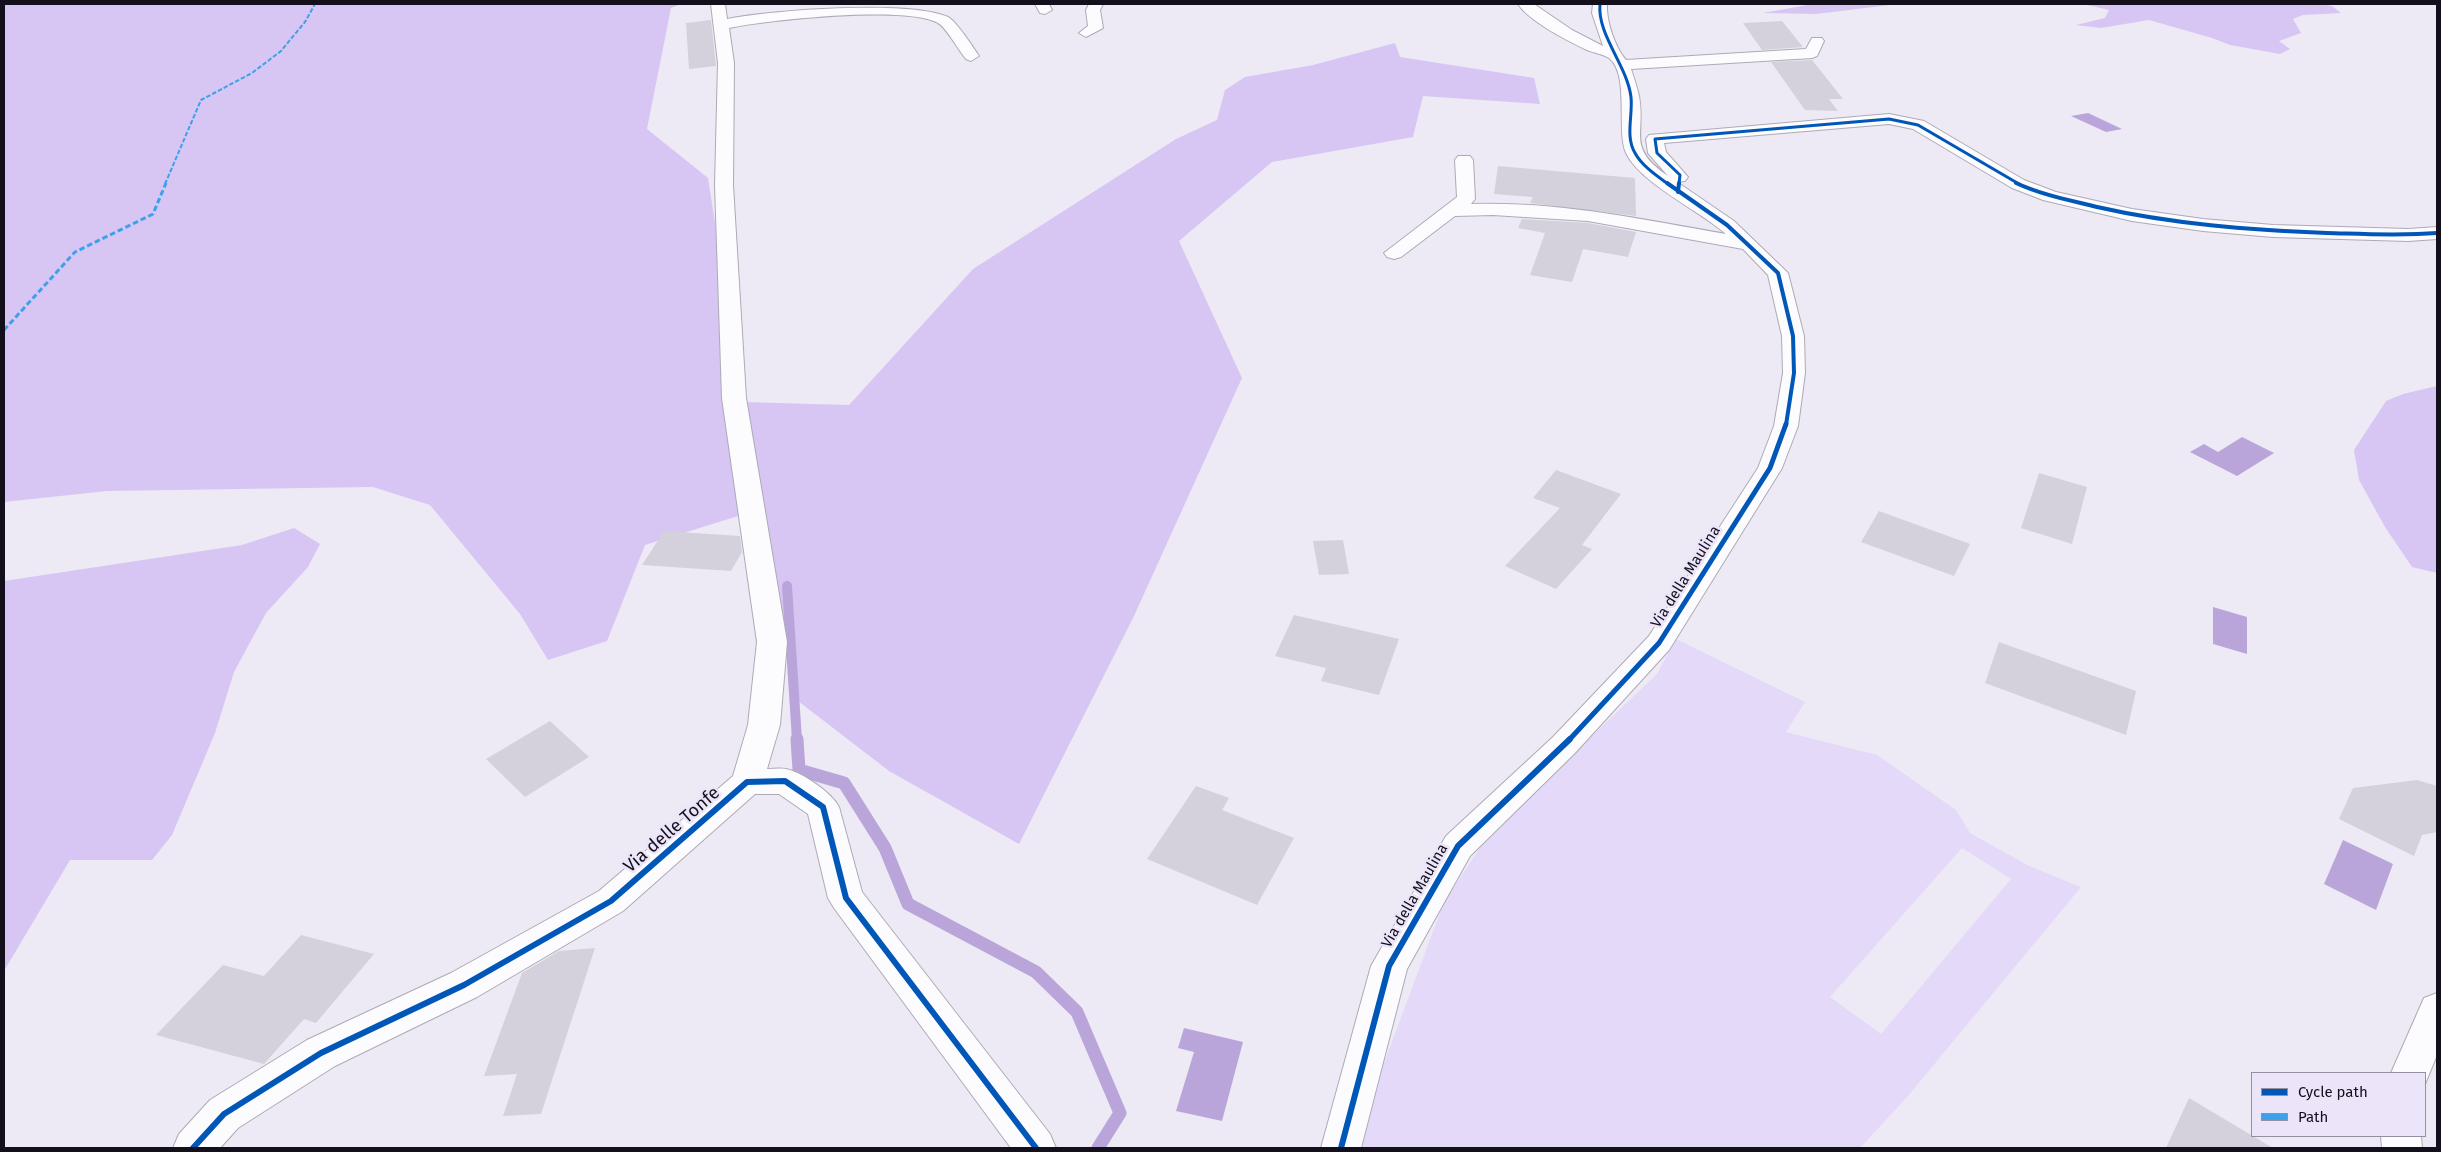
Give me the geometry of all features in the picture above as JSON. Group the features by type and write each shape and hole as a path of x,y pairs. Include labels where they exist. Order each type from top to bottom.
{"street":[{"path":"1086,33 1096,28 1093,10 1096,4"},
{"path":"1525,4 1538,14 1618,60 1812,54 1817,41"},
{"name":"Via della Maulina","path":"1341,1148 1389,966 1458,846 1564,745 1659,643 1770,468 1786,426 1794,373 1793,336 1778,273 1727,225 1652,174 1635,154 1630,138 1632,97 1599,13 1600,4"},
{"path":"971,56 944,20 919,13 862,10 755,18 719,14 726,63 724,185 734,398 772,642 764,725 747,782 785,781 824,807 846,898 1036,1148"},
{"path":"1678,192 1680,175 1657,153 1655,139 1888,119 1918,125 2018,184 2050,196 2132,215 2203,225 2273,231 2408,235 2437,232"},
{"path":"1394,253 1466,199 1464,160"},
{"path":"1448,211 1493,209 1588,215 1749,244"},
{"name":"Via delle Tonfe","path":"193,1148 224,1114 321,1053 464,985 611,901 747,782"},
{"path":"2410,1072 2437,1010"}],"shaded area":[{"path":"4,4 681,4 671,8 647,129 708,178 743,402 849,405 973,269 1176,139 1217,120 1225,90 1245,77 1313,65 1395,43 1400,57 1534,78 1540,104 1423,96 1413,137 1272,162 1179,241 1242,378 1134,616 1019,844 889,771 798,701 751,512 645,545 607,641 548,660 520,614 430,505 373,487 107,491 4,502"},
{"path":"1813,4 1898,4 1816,14 1763,13"},
{"path":"2083,4 2318,4 2332,6 2341,13 2303,15 2293,19 2301,33 2279,41 2290,49 2280,54 2230,45 2149,20 2101,28 2076,25 2105,18 2109,10"},
{"path":"2088,113 2122,129 2106,132 2071,116"},
{"path":"2437,386 2437,573 2412,567 2385,527 2359,480 2354,450 2386,401 2403,394"},
{"path":"2242,437 2274,453 2237,476 2190,452 2204,444 2218,452"},
{"path":"294,528 320,544 308,567 266,613 234,672 215,733 172,835 152,860 70,860 4,971 4,581 242,545"},
{"path":"2213,607 2247,617 2247,654 2213,644"},
{"path":"1676,639 1805,702 1786,732 1877,755 1956,810 1970,833 2029,866 2081,887 1908,1096 1860,1148 1362,1148 1383,1066 1444,902 1489,834 1657,674","holes":["1962,848 2011,879 1881,1034 1830,997"]},
{"path":"2343,840 2393,864 2376,910 2324,884"},
{"path":"1184,1028 1243,1042 1222,1121 1176,1111 1194,1052 1178,1048"}],"building":[{"path":"711,20 716,66 689,69 686,23"},
{"path":"1782,21 1803,47 1762,50 1743,23"},
{"path":"1812,60 1843,99 1829,99 1838,111 1805,110 1771,62"},
{"path":"1498,166 1635,178 1636,216 1530,203 1533,197 1494,194"},
{"path":"1522,219 1588,223 1636,232 1628,257 1583,249 1572,282 1530,275 1545,233 1518,228"},
{"path":"1556,470 1621,494 1582,545 1592,549 1556,589 1505,566 1560,508 1533,498"},
{"path":"2039,473 2087,487 2072,544 2021,528"},
{"path":"1879,511 1970,544 1954,576 1861,542"},
{"path":"664,531 740,536 742,552 731,571 642,565"},
{"path":"1343,540 1349,574 1319,575 1313,541"},
{"path":"1294,615 1399,639 1379,695 1321,681 1326,668 1275,656"},
{"path":"1999,642 2136,691 2126,735 1985,683"},
{"path":"550,721 589,757 525,797 486,759"},
{"path":"2417,780 2437,786 2437,832 2422,835 2414,856 2339,819 2353,788"},
{"path":"1196,786 1229,798 1222,810 1294,838 1257,905 1147,859"},
{"path":"301,935 374,954 316,1023 304,1019 264,1064 156,1035 223,965 264,976"},
{"path":"595,948 541,1114 503,1116 517,1074 484,1076 522,973 559,951"},
{"path":"2189,1098 2251,1135 2251,1137 2255,1137 2273,1148 2166,1148"}],"waterway":[{"path":"787,586 797,740"},
{"path":"797,739 799,770 844,783 885,848 908,904 1036,972 1077,1012 1120,1113 1098,1148"}],"marked path":[{"path":"4,330 75,252 153,214 201,100 252,73 281,51 294,38 315,4"}],"cycle path":[{"path":"1341,1148 1389,966 1458,846 1564,745 1659,643 1770,468 1786,426 1794,373 1793,336 1778,273 1727,225 1652,173 1635,154 1630,139 1631,97 1622,65 1614,55 1599,13 1600,4"},
{"path":"1678,192 1680,175 1657,153 1655,139 1889,119 1918,125 2018,184 2050,196 2132,215 2203,225 2273,231 2408,235 2437,233"},
{"path":"193,1148 224,1114 321,1053 464,985 611,901 747,782 785,781 823,807 846,898 1036,1148"}]}
